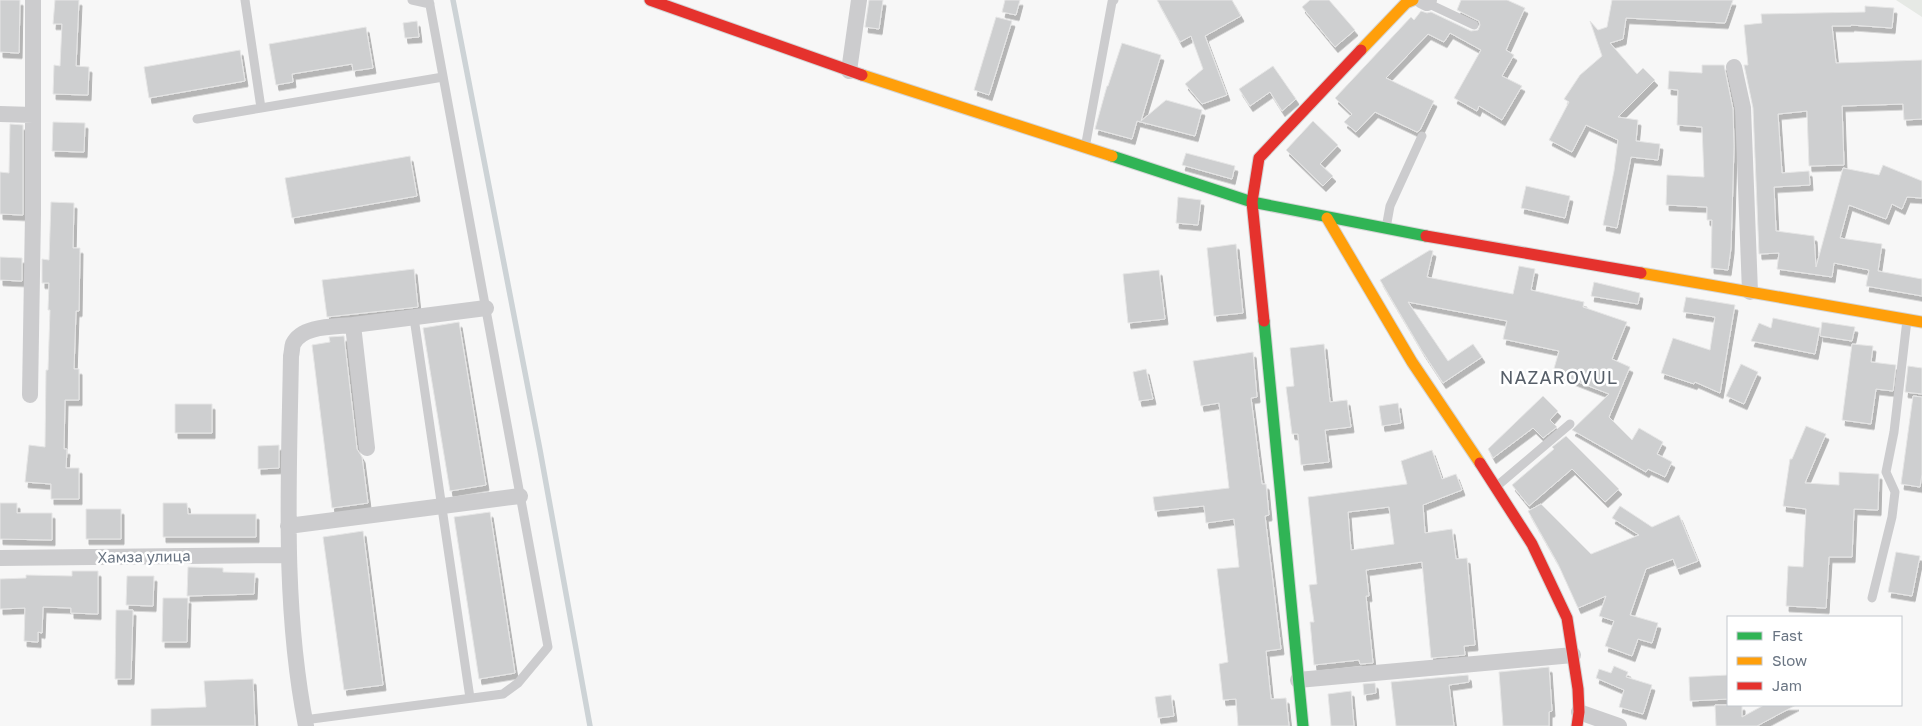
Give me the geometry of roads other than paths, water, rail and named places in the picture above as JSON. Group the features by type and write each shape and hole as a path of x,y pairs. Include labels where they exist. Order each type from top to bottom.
{"street":[{"path":"30,395 33,0"},
{"path":"650,0 849,71 1252,202 1386,229 1922,322"},
{"path":"849,71 859,0"},
{"path":"1303,726 1252,202 1259,158 1406,3 1423,1"},
{"path":"1734,67 1743,108 1750,292"},
{"path":"0,114 33,115"},
{"path":"1327,218 1412,362 1496,486 1532,544 1567,618 1578,689 1578,719 1619,726"},
{"path":"305,723 292,637 288,555 291,356 293,344 302,334 318,329 486,308"},
{"path":"353,325 367,448"},
{"path":"288,526 520,496"},
{"name":"Хамза улица","path":"0,558 288,555"},
{"path":"1298,680 1572,655"}],"lane":[{"path":"245,0 261,108"},
{"path":"305,723 503,694 518,683 548,647 430,2 412,0"},
{"path":"1085,148 1112,2 1114,0"},
{"path":"1423,1 1474,24"},
{"path":"197,119 443,76"},
{"path":"1386,229 1390,206 1422,136"},
{"path":"414,318 470,698"},
{"path":"1872,598 1892,517 1895,492 1886,472 1894,432 1907,319"},
{"path":"1496,486 1570,424"}],"waterway":[{"path":"453,0 540,450 590,726"}],"district":[{"name":"NAZAROVUL","path":"1559,377"}]}
